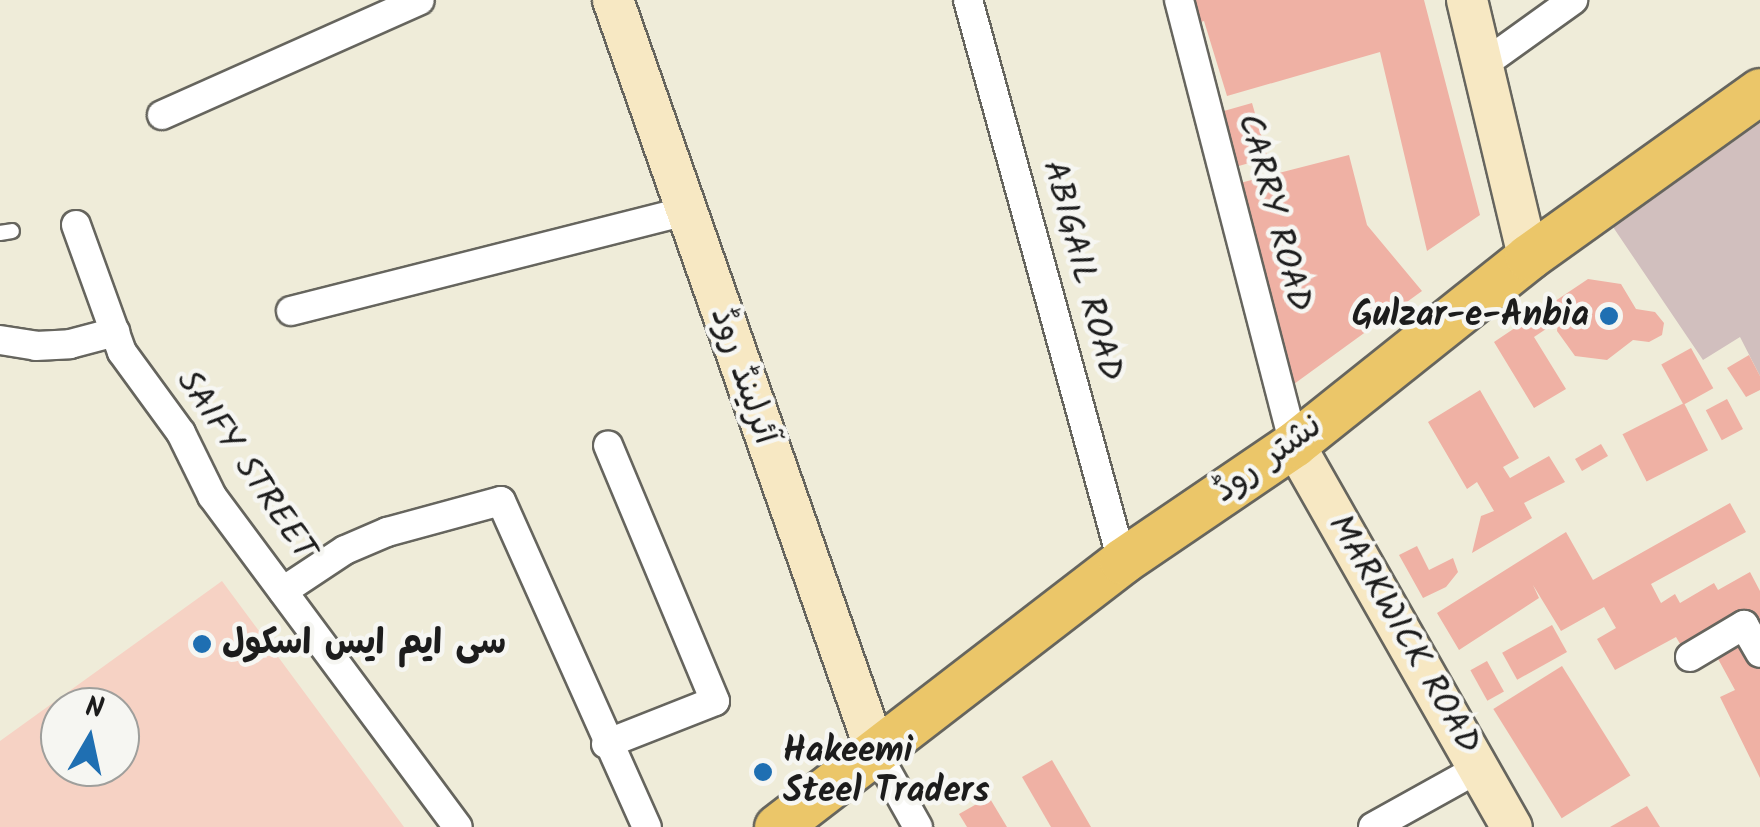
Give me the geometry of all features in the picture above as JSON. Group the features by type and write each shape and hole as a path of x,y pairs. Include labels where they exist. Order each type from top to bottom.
{"main road":[{"name":"نشتر روڈ","path":"777,827 1122,561 1294,444 1528,257 1760,91"}],"street":[{"path":"162,115 420,0"},
{"name":"آئرلینڈ روڈ","path":"613,0 876,752"},
{"name":"ABIGAIL ROAD","path":"968,0 1122,561"},
{"name":"CARRY ROAD","path":"1180,0 1294,444"},
{"path":"1468,0 1528,257"},
{"path":"1484,64 1573,0"},
{"path":"291,311 686,211"},
{"name":"SAIFY STREET","path":"76,224 122,352 181,433 212,496 458,827"},
{"path":"0,340 36,346 70,344 115,332"},
{"name":"MARKWICK ROAD","path":"1294,444 1512,827"},
{"path":"606,744 715,700 608,445"},
{"path":"283,592 345,550 386,532 501,501 606,744 647,827"},
{"path":"1690,657 1744,625 1760,653"},
{"path":"876,752 918,827"},
{"path":"1372,827 1479,768"}],"shaded area":[{"path":"1760,123 1760,376 1740,337 1703,360 1613,227"},
{"name":"سی ایم ایس اسکول","path":"222,581 404,827 0,827 0,741 40,712 40,787 140,787 140,687 75,687"}],"building":[{"path":"1191,0 1424,0 1480,215 1427,251 1380,52 1227,96 1204,21 1197,23"},
{"path":"1252,103 1268,158 1237,167 1221,112"},
{"path":"1349,155 1367,225 1422,291 1294,384 1240,183"},
{"name":"Gulzar-e-Anbia","path":"1588,279 1621,284 1636,309 1655,312 1664,323 1662,335 1649,342 1633,340 1607,360 1575,356 1557,331 1558,321 1534,337 1566,389 1534,408 1494,342"},
{"path":"1691,348 1713,388 1684,405 1661,364"},
{"path":"1749,355 1760,376 1760,390 1746,397 1727,368"},
{"path":"1480,390 1519,458 1503,467 1510,478 1549,456 1565,482 1524,503 1532,518 1472,553 1481,516 1494,511 1477,482 1467,489 1428,422"},
{"path":"1727,399 1743,429 1722,440 1706,410"},
{"path":"1684,403 1708,450 1647,482 1623,434"},
{"path":"1601,444 1608,456 1582,471 1575,459"},
{"path":"1730,503 1746,532 1651,584 1661,603 1675,594 1680,603 1714,583 1718,590 1750,572 1760,591 1760,646 1745,620 1686,654 1676,637 1615,670 1597,639 1616,628 1604,607 1561,631 1533,585 1539,598 1459,650 1437,613 1566,532 1593,580"},
{"path":"1417,546 1429,570 1453,558 1458,572 1446,587 1423,598 1399,555"},
{"path":"1552,625 1567,652 1517,680 1502,653"},
{"path":"1742,629 1760,662 1760,778 1720,697 1735,690 1711,646"},
{"path":"1487,661 1504,692 1487,701 1470,670"},
{"path":"1562,666 1630,775 1562,818 1493,709"},
{"path":"1052,760 1091,827 1051,827 1022,777"},
{"path":"989,797 1007,827 967,827 959,814"},
{"path":"1647,806 1660,827 1610,827"}],"place":[{"name":"Gulzar-e-Anbia","path":"1609,316"},
{"name":"سی ایم ایس اسکول","path":"202,644"},
{"name":"Hakeemi Steel Traders","path":"763,772"}]}
